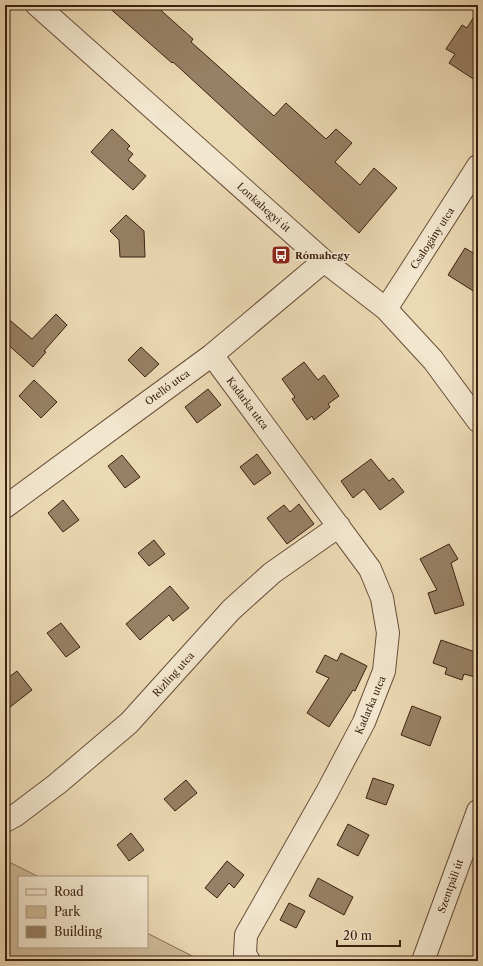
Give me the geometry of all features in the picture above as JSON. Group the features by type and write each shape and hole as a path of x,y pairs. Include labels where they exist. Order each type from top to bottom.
{"street":[{"name":"Lonkahegyi út","path":"37,5 324,261 386,309 433,360 478,421"},
{"name":"Csalogány utca","path":"386,309 478,166"},
{"name":"Otelló utca","path":"5,507 212,354 324,261"},
{"name":"Kadarka utca","path":"212,354 340,526 370,569 382,598 388,633 384,671 364,722 327,792 246,935 245,954 249,961"},
{"name":"Rizling utca","path":"5,821 16,815 57,784 129,723 231,610 272,573 340,526"},
{"name":"Szentpáli út","path":"428,957 478,811"}],"green space":[{"path":"5,860 37,876 18,876 18,948 148,948 148,934 202,961 5,961"}],"building":[{"path":"106,5 155,5 193,39 191,42 274,116 286,103 326,139 336,129 352,143 335,162 360,185 374,168 397,188 359,233 173,62 172,63"},
{"path":"478,10 478,82 449,63 455,54 446,49 462,25 467,28"},
{"path":"112,129 130,146 127,149 133,154 128,160 146,176 133,190 91,152"},
{"path":"126,215 144,231 145,257 120,257 119,240 110,231"},
{"path":"465,248 478,256 478,294 448,275"},
{"path":"56,314 67,325 44,351 46,352 33,367 5,342 5,316 32,339"},
{"path":"141,347 159,364 145,377 128,360"},
{"path":"304,362 318,380 324,375 339,396 328,404 330,407 314,420 312,416 307,420 292,399 295,397 282,379"},
{"path":"34,380 57,402 41,418 19,396"},
{"path":"208,389 221,405 197,423 185,407"},
{"path":"257,454 271,473 254,485 240,467"},
{"path":"122,455 140,477 125,488 108,466"},
{"path":"371,459 389,481 393,478 404,492 380,510 364,489 353,498 341,481"},
{"path":"63,500 79,520 63,532 48,513"},
{"path":"299,504 314,524 287,544 267,518 284,505 290,512"},
{"path":"154,540 165,554 149,566 138,553"},
{"path":"449,544 458,559 451,563 464,605 435,614 428,593 437,590 420,559"},
{"path":"170,586 189,608 173,621 169,615 140,640 126,624"},
{"path":"61,623 80,647 66,657 47,633"},
{"path":"441,640 478,653 478,668 475,677 464,674 462,680 445,674 447,668 433,663"},
{"path":"341,653 367,666 355,691 353,690 329,727 307,713 329,678 316,672 325,655 337,661"},
{"path":"17,671 32,690 5,711 5,680"},
{"path":"412,706 441,717 430,746 401,735"},
{"path":"373,778 394,785 386,805 366,798"},
{"path":"186,780 197,793 175,811 164,799"},
{"path":"348,824 369,835 358,856 337,845"},
{"path":"131,833 144,850 129,861 117,845"},
{"path":"227,861 244,875 234,888 229,883 217,898 205,888"},
{"path":"318,878 353,897 344,915 309,896"},
{"path":"289,903 305,911 296,928 280,920"}],"place":[{"name":"Rómahegy","path":"281,255"}]}
